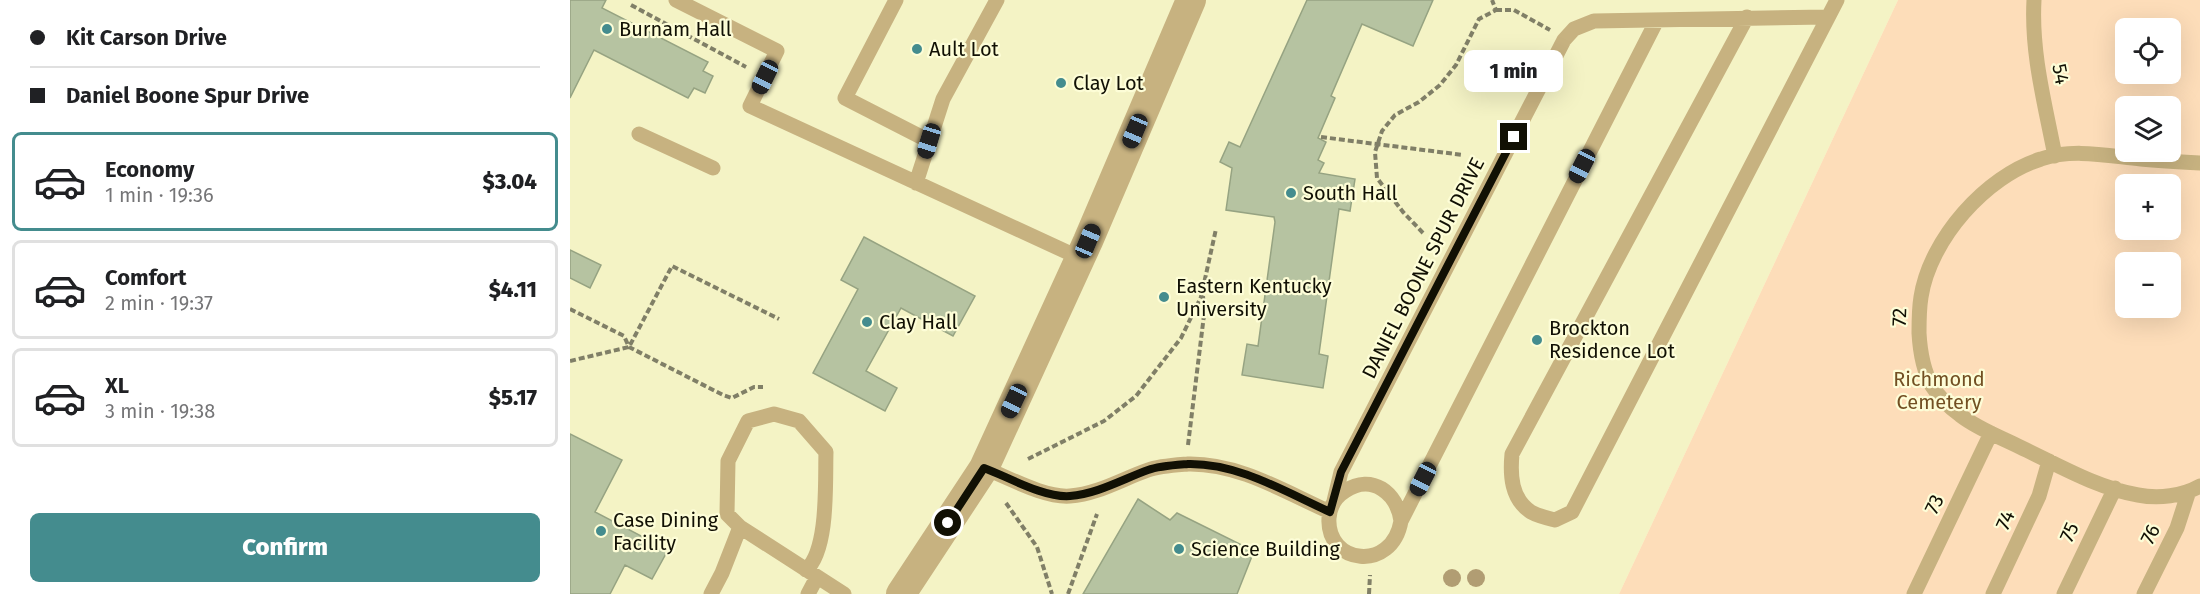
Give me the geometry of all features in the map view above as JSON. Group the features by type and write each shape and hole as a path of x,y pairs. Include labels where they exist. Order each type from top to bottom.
{"street":[{"path":"901,594 984,468 1080,258 1191,0"}],"lane":[{"path":"676,0 777,51 750,106 1080,258"},
{"path":"896,0 845,98 929,141"},
{"path":"916,183 943,99 997,0"},
{"path":"1747,17 1512,454 1510,475 1515,494 1530,511 1555,520 1572,512 1837,0"},
{"name":"54","path":"2034,0 2034,48 2055,156"},
{"name":"DANIEL BOONE SPUR DRIVE","path":"1332,507 1341,472 1564,40 1574,29 1594,21 1827,17"},
{"path":"1401,521 1657,20"},
{"path":"639,134 713,168"},
{"name":"72","path":"2195,488 2176,495 2138,495 2099,484 1991,433 1960,415 1944,402 1932,386 1923,367 1920,344 1921,296 1937,251 1950,229 1967,210 2003,178 2042,158 2055,156 2095,153 2200,163"},
{"path":"808,594 812,573 812,565 823,530 826,452 799,421 774,414 748,421 728,461 727,513 740,527 812,573 844,594"},
{"name":"73","path":"1914,594 1991,433"},
{"name":"74","path":"1993,594 2039,496 2049,461"},
{"path":"984,468 1044,493 1069,496 1106,487 1150,469 1189,464 1210,466 1251,475 1332,507"},
{"path":"1363,484 1386,491 1400,509 1401,521 1399,533 1393,544 1372,556 1349,553 1339,546 1332,536 1329,524 1332,507 1341,493 1363,484"},
{"name":"75","path":"2064,594 2115,488"},
{"name":"76","path":"2144,594 2195,488"},
{"path":"711,594 740,527"}],"path":[{"path":"1492,0 1496,10"},
{"path":"631,5 765,77"},
{"path":"1423,233 1403,212 1377,178 1375,152 1382,131 1395,115 1419,102 1440,85 1456,65 1479,19 1496,10 1514,10 1541,23 1564,40"},
{"path":"1321,137 1464,155"},
{"path":"1028,459 1104,421 1136,396 1181,338 1202,297 1216,229"},
{"path":"570,361 629,347 672,266 779,319"},
{"path":"1188,452 1204,315 1203,288"},
{"path":"570,309 624,336 629,347 723,395 732,398 754,387 763,387"},
{"path":"1006,503 1037,547 1052,594"},
{"path":"1068,594 1097,514"},
{"path":"1369,594 1370,575"}],"shaded area":[{"name":"Eastern Kentucky University","path":"570,0 1898,0 1619,594 570,594"}],"green space":[{"name":"Richmond Cemetery","path":"1898,0 2200,0 2200,594 1619,594"}],"building":[{"name":"Burnam Hall","path":"570,0 606,0 602,8 708,62 703,71 713,76 705,93 694,88 688,98 594,50 570,98"},
{"name":"South Hall","path":"1307,0 1433,0 1413,46 1362,24 1331,96 1335,98 1318,138 1326,142 1318,160 1324,163 1319,173 1355,179 1350,211 1339,209 1319,354 1328,356 1323,388 1242,375 1247,344 1258,346 1275,222 1274,217 1226,210 1232,168 1220,162 1229,142 1240,147"},
{"name":"Clay Hall","path":"864,237 975,296 953,336 901,308 866,371 897,388 885,411 813,373 858,289 841,280"},
{"path":"570,250 601,265 590,288 570,278"},
{"name":"Case Dining Facility","path":"570,434 622,460 595,512 668,550 652,579 625,565 610,594 570,594"},
{"name":"Science Building","path":"1138,499 1170,520 1177,513 1254,551 1237,594 1083,594"}],"place":[{"name":"Burnam Hall","path":"607,29"},
{"name":"Ault Lot","path":"917,49"},
{"name":"Clay Lot","path":"1061,83"},
{"name":"South Hall","path":"1291,193"},
{"name":"Eastern Kentucky University","path":"1164,297"},
{"name":"Clay Hall","path":"867,322"},
{"name":"Brockton Residence Lot","path":"1537,340"},
{"name":"Case Dining Facility","path":"601,531"},
{"name":"Science Building","path":"1179,549"}],"route":[{"path":"948,523 984,468 1044,493 1069,496 1106,487 1150,469 1189,464 1210,466 1251,475 1330,512 1341,472 1514,137"}]}
